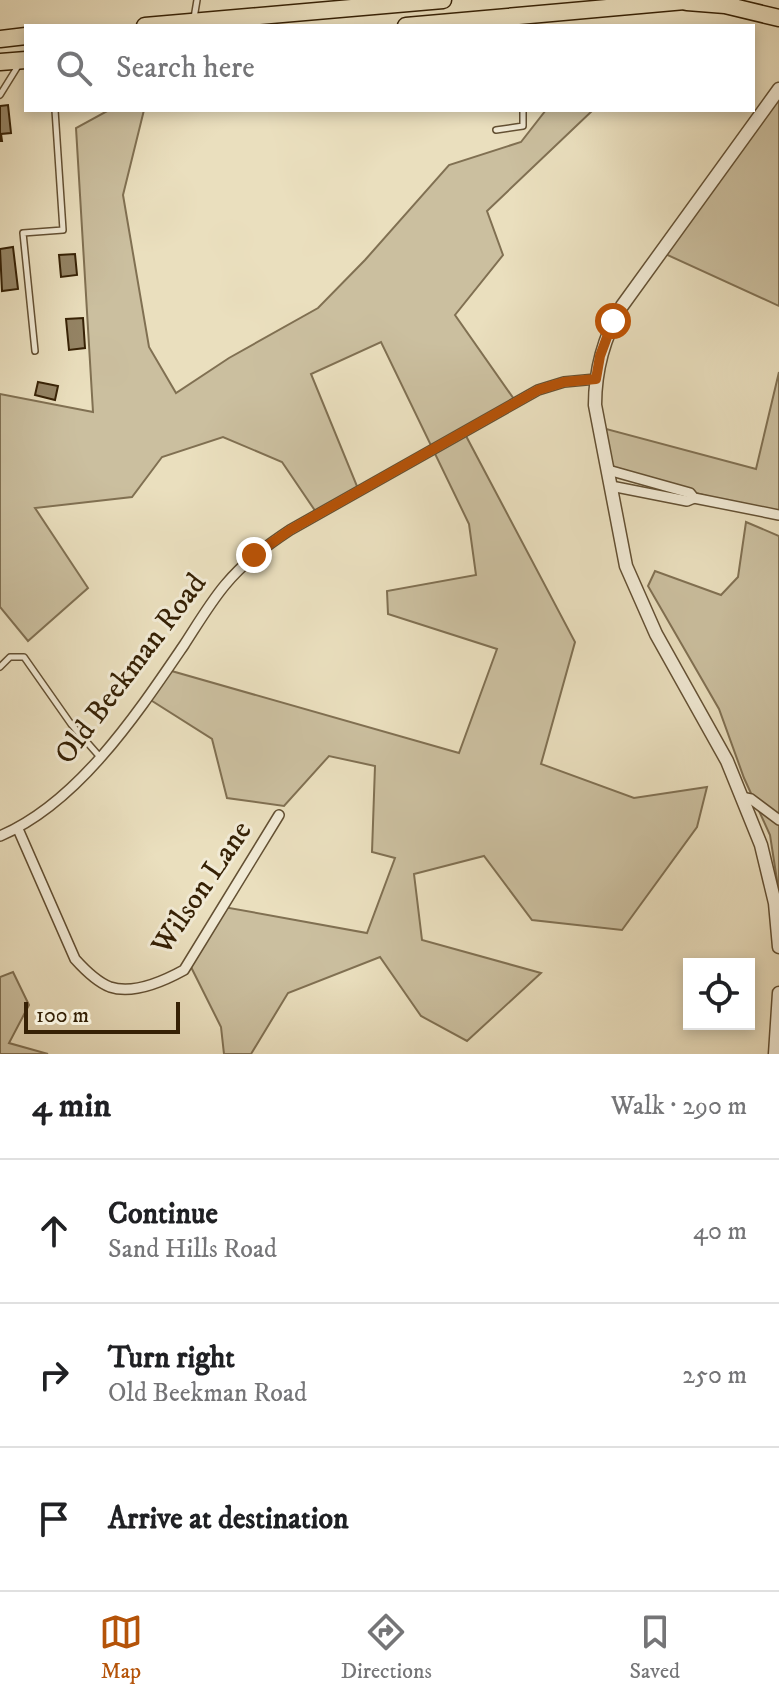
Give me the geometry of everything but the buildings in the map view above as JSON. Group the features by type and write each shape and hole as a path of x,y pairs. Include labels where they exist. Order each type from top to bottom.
{"highway":[{"path":"169,24 292,6 443,0"},
{"path":"445,24 514,21 689,1 725,5 779,18"},
{"path":"0,39 24,36"},
{"path":"0,62 23,60"}],"street":[{"path":"779,89 622,306 606,337 596,379 595,405 626,566 656,634 727,761 761,845 775,903 779,947"},
{"name":"Old Beekman Road","path":"0,836 18,829 60,798 100,757 131,719 224,586 253,555 290,530 538,390 564,382 596,379"},
{"path":"608,470 690,493 694,498"},
{"path":"611,486 779,515"},
{"path":"741,797 751,799 779,820"},
{"name":"Wilson Lane","path":"18,829 75,959 87,972 111,987 133,987 161,983 184,970 279,815"},
{"path":"775,1054 779,993"}],"lane":[{"path":"193,22 197,0"},
{"path":"0,95 23,60"},
{"path":"35,351 23,233 63,230 55,112"},
{"path":"496,130 523,126 523,112"},
{"path":"0,667 10,657 24,657 71,724 100,757"}],"shaded area":[{"path":"779,92 779,306 661,252"},
{"path":"105,112 144,112 123,195 149,347 176,393 229,358 318,308 449,165 521,142 544,112 591,112 487,211 503,255 455,315 516,402 465,434 575,642 541,764 634,798 707,787 697,827 622,930 532,920 484,856 414,874 422,940 541,973 467,1041 421,1016 380,957 288,993 251,1054 224,1054 221,1027 187,959 224,907 367,933 395,858 372,852 375,766 329,756 284,806 227,798 212,739 149,699 168,670 459,753 497,649 388,614 387,591 476,575 469,524 381,342 311,374 359,491 318,515 282,462 223,437 162,457 132,497 35,508 88,588 28,641 0,607 0,394 93,412 76,128"},
{"path":"779,372 779,515 605,469 599,427 756,469"},
{"path":"746,522 779,536 779,893 770,835 744,778 719,709 648,586 655,571 721,595 738,577"},
{"path":"13,972 29,1005 9,1043 48,1054 0,1054 0,977"}],"route":[{"path":"254,555 290,530 538,390 564,382 596,379 600,356 613,321"}]}
